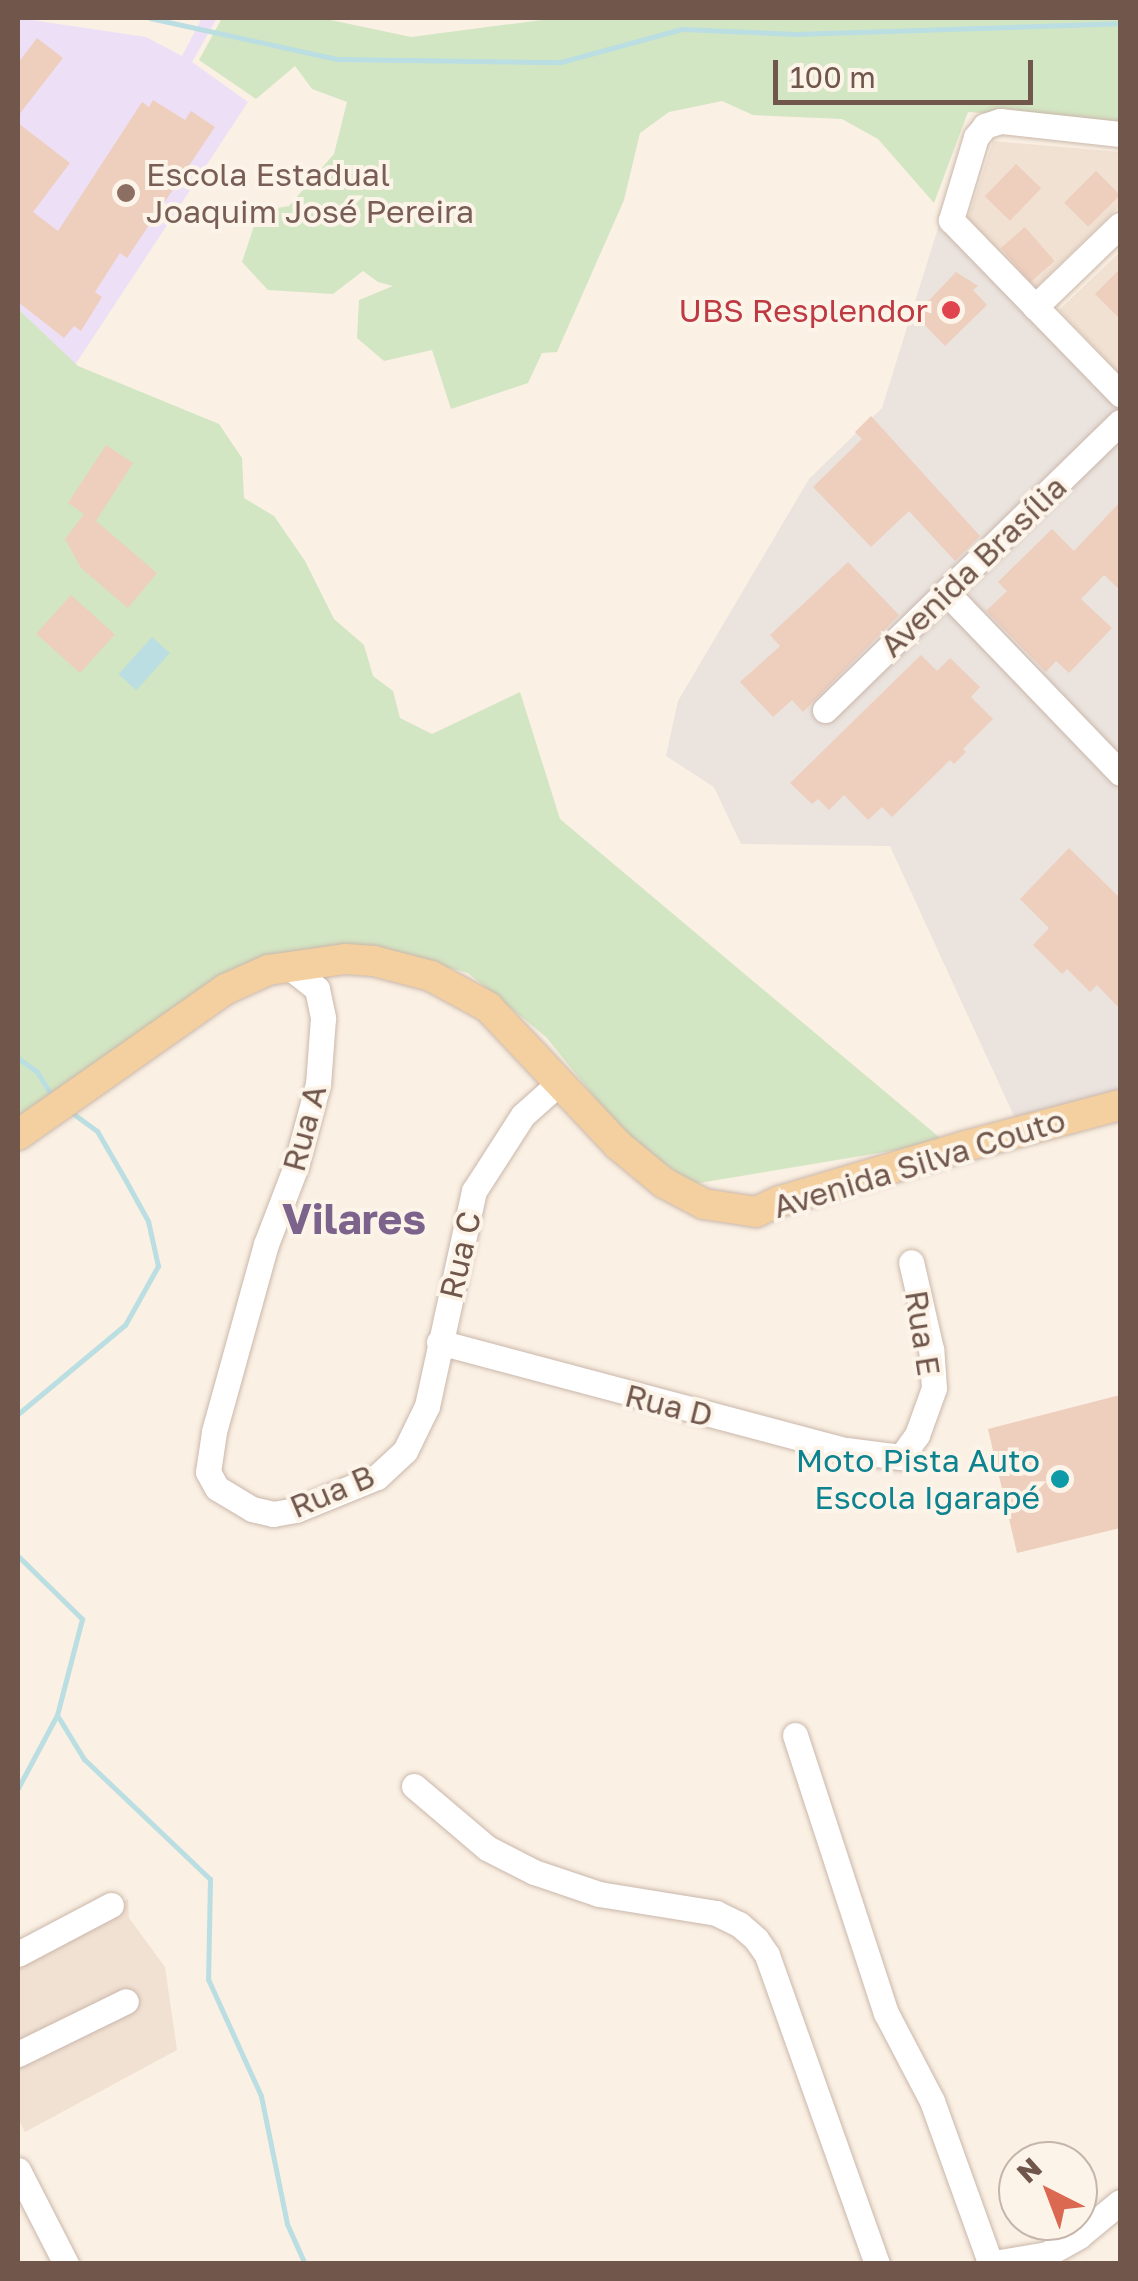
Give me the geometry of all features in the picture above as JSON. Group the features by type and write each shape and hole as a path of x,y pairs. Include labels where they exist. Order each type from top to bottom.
{"main road":[{"name":"Avenida Silva Couto","path":"18,1135 226,989 288,966 374,961 430,976 488,1007 618,1144 664,1183 704,1204 756,1212 780,1201 966,1146 1120,1105"}],"street":[{"path":"1120,134 1000,121 985,126 976,137 951,220 1120,394"},
{"path":"1036,307 1120,225"},
{"name":"Avenida Brasília","path":"825,710 1120,422"},
{"path":"946,592 1120,772"},
{"name":"Rua A","path":"208,1472 214,1432 266,1244 296,1166 318,1084 323,1018 317,989 288,966"},
{"name":"Rua C","path":"404,1451 427,1406 439,1342 463,1256 474,1191 524,1114 560,1082"},
{"name":"Rua E","path":"901,1457 916,1435 934,1388 931,1348 911,1262"},
{"name":"Rua D","path":"439,1342 846,1450 901,1457"},
{"name":"Rua B","path":"208,1472 217,1488 232,1498 274,1514 296,1510 376,1476 404,1451"},
{"path":"795,1734 886,2014 932,2100 989,2263 1047,2254 1080,2236 1120,2202"},
{"path":"414,1786 486,1848 534,1872 599,1894 716,1913 739,1924 756,1939 774,1972 877,2264"},
{"path":"18,1954 111,1906"},
{"path":"18,2054 126,2001"},
{"path":"18,2170 66,2264"}],"shaded area":[{"name":"Escola Estadual Joaquim José Pereira","path":"18,18 146,37 182,56 202,18 217,18 192,62 248,102 75,365 18,310"},
{"path":"993,141 1120,152 1120,206 1033,290 968,218"},
{"path":"943,212 1120,394 1120,1115 1025,1140 890,846 741,844 714,787 666,756 678,701 809,479 882,408"},
{"path":"1120,252 1120,374 1059,310"},
{"path":"128,1899 129,1918 165,1967 177,2050 25,2132 18,2118 18,1959"}],"green space":[{"path":"222,18 321,18 411,37 557,18 1120,18 1120,123 968,112 934,203 878,139 842,119 753,115 722,101 669,112 640,133 624,200 557,352 542,353 528,383 451,409 432,350 384,361 357,338 359,300 393,286 378,282 363,271 333,294 268,290 242,262 259,211 289,206 334,154 347,102 312,89 295,66 256,99 199,60"},
{"path":"18,309 78,366 219,424 242,458 244,498 274,516 305,561 334,619 364,645 373,676 393,691 400,718 432,734 520,692 560,819 945,1142 693,1184 626,1136 546,1037 468,973 367,946 303,951 18,1121"}],"water":[{"path":"152,637 170,653 136,690 119,674"}],"building":[{"path":"37,38 63,58 18,116 18,63"},
{"path":"153,100 185,120 191,111 215,127 127,258 120,253 95,292 102,297 81,331 74,326 64,338 18,302 18,123 70,163 33,212 58,231 142,102 149,107"},
{"path":"1016,164 1041,188 1010,221 985,196"},
{"path":"1096,171 1120,195 1088,227 1064,203"},
{"path":"1025,227 1055,261 1030,282 1001,248"},
{"path":"1120,269 1120,319 1095,294"},
{"name":"UBS Resplendor","path":"956,272 978,286 973,290 987,305 945,346 915,315"},
{"path":"871,416 980,536 955,561 909,511 871,547 813,487 862,439 855,432"},
{"path":"106,445 133,463 96,521 157,573 128,608 81,568 65,539 84,514 68,503"},
{"path":"1120,502 1120,590 1104,575 1081,599 1112,628 1069,673 1056,661 1046,672 986,611 1007,591 998,582 1052,529 1074,551"},
{"path":"848,562 899,615 803,712 792,700 773,717 740,682 780,646 770,635"},
{"path":"71,595 115,634 80,673 36,634"},
{"path":"921,655 937,671 950,658 980,687 971,697 993,719 963,749 966,752 954,764 950,760 892,817 882,807 868,820 844,795 829,810 818,799 812,804 790,783"},
{"path":"1069,848 1120,898 1120,1009 1097,985 1090,992 1067,969 1062,974 1033,945 1049,928 1020,899"},
{"name":"Moto Pista Auto Escola Igarapé","path":"1120,1395 1120,1528 1017,1553 988,1429"}],"waterway":[{"path":"150,18 336,59 561,62 682,29 796,34 1120,23"},
{"path":"18,1058 37,1072 53,1098"},
{"path":"18,1414 125,1325 158,1266 148,1221 126,1181 97,1131 74,1114"},
{"path":"18,1556 82,1619 57,1715 18,1788"},
{"path":"57,1715 84,1759 210,1879 208,1979 261,2096 287,2224 305,2264"}],"place":[{"name":"Escola Estadual Joaquim José Pereira","path":"126,193"},
{"name":"UBS Resplendor","path":"951,310"},
{"name":"Moto Pista Auto Escola Igarapé","path":"1060,1479"}],"district":[{"name":"Vilares","path":"354,1218"}]}
